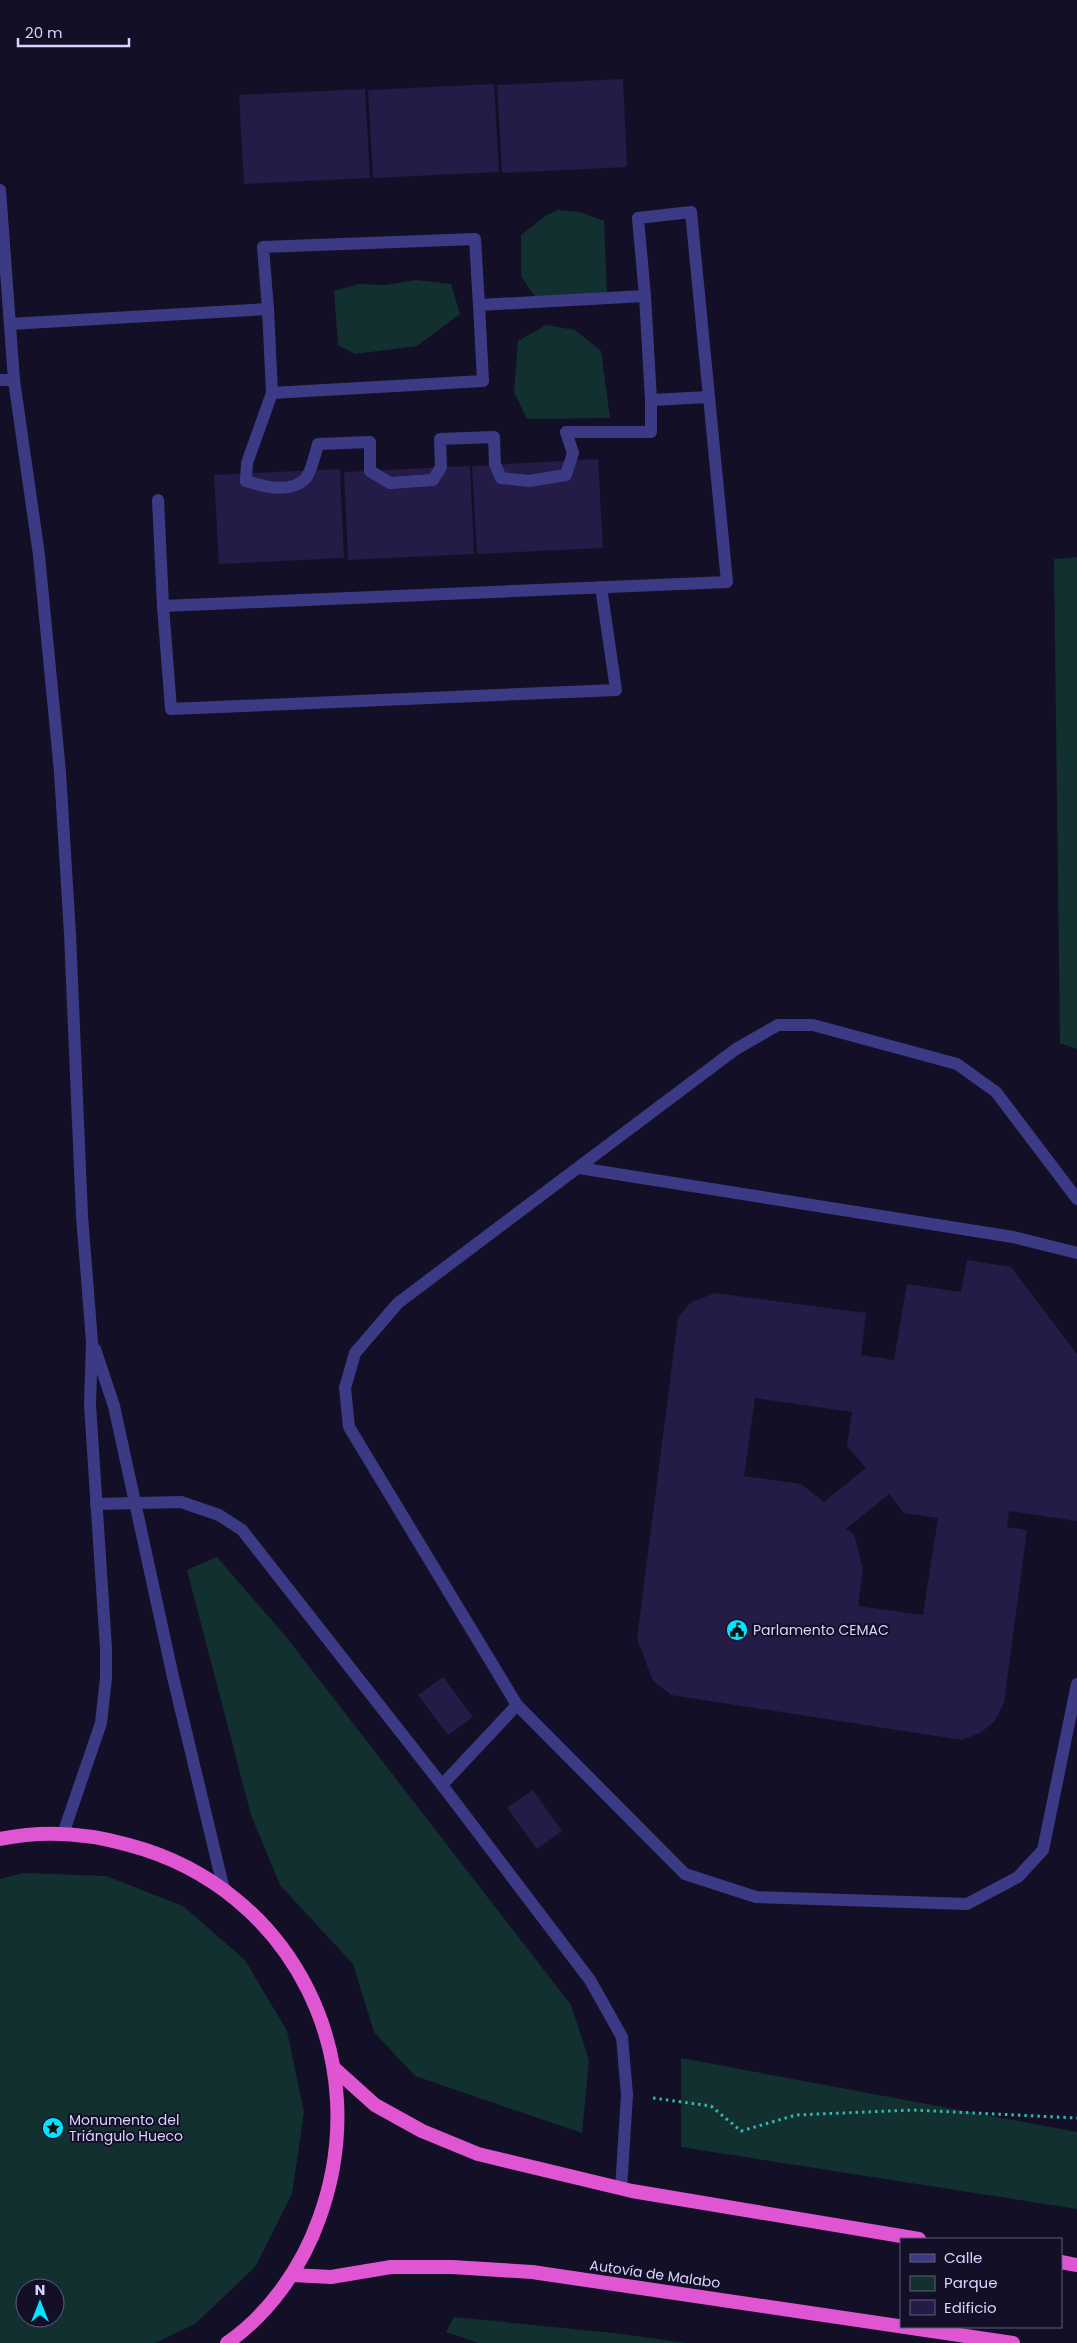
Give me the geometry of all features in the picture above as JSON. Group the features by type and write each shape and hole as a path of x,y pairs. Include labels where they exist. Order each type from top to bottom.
{"highway":[{"path":"0,1839 20,1835 63,1834 106,1839 148,1850 188,1867 224,1890 257,1918 290,1958 307,1988 324,2027 335,2069 339,2112 337,2155 328,2197 313,2237 292,2275 265,2309 227,2343"},
{"path":"335,2069 375,2105 422,2131 478,2154 620,2189 913,2238"},
{"path":"1062,2262 1077,2265"},
{"name":"Autovía de Malabo","path":"292,2275 331,2277 391,2268 452,2268 532,2272 900,2326"},
{"name":"Autovía de Malabo","path":"911,2328 1013,2343"}],"street":[{"path":"0,190 3,288 10,324 14,380 39,555 60,772 70,934 82,1216 92,1342 90,1405 106,1648 106,1678 102,1723 63,1834"},
{"path":"163,606 727,582 691,212 638,218 652,400 652,432 566,432 573,453 566,475 529,481 501,478 495,464 494,437 440,439 441,467 433,480 390,483 370,470 370,442 318,444 307,477 293,487 265,487 246,481 247,462 272,393 263,247 475,239 483,381 272,393"},
{"path":"479,305 645,296"},
{"path":"10,324 268,309"},
{"path":"0,380 14,380"},
{"path":"652,400 709,397"},
{"path":"158,500 163,606 171,709 616,690 601,587"},
{"path":"1077,1199 996,1092 957,1064 813,1025 778,1025 736,1049 398,1303 355,1353 345,1388 349,1426 517,1704 685,1874 756,1897 967,1904 1018,1877 1043,1850 1077,1684"},
{"path":"579,1168 1013,1237 1077,1253"},
{"path":"92,1342 114,1406 172,1678 224,1890"},
{"path":"96,1504 180,1502 219,1515 242,1530 442,1785 590,1980 622,2037 627,2095 620,2189"},
{"path":"442,1785 517,1704"}],"path":[{"path":"627,2095 711,2106 741,2132 796,2115 894,2111 1077,2118"}],"green space":[{"path":"558,210 580,212 604,221 607,294 536,298 521,276 521,235 545,216"},
{"path":"416,280 451,284 460,314 417,346 355,354 338,345 334,291 359,284 386,285"},
{"path":"546,325 575,330 601,351 610,418 527,419 514,392 518,341"},
{"path":"1077,557 1077,1049 1060,1043 1054,559"},
{"path":"217,1557 287,1638 571,2005 589,2060 582,2133 415,2076 374,2032 353,1964 280,1885 251,1815 187,1570"},
{"path":"23,1873 106,1876 183,1906 245,1960 287,2031 304,2112 292,2194 255,2267 195,2324 155,2343 0,2343 0,1879"},
{"path":"681,2058 1077,2132 1077,2209 681,2147"},
{"path":"454,2317 614,2333 686,2343 479,2343 446,2332"}],"building":[{"path":"623,79 627,167 502,173 497,85"},
{"path":"494,84 499,172 373,178 368,90"},
{"path":"365,89 370,178 244,184 239,95"},
{"path":"598,459 603,548 477,554 472,466"},
{"path":"470,466 474,554 348,560 344,472"},
{"path":"340,469 344,558 219,564 214,475"},
{"path":"967,1260 1011,1267 1077,1354 1077,1521 1009,1511 1007,1527 1027,1530 1004,1703 994,1722 980,1733 962,1740 671,1695 653,1681 637,1639 678,1318 690,1303 715,1293 866,1313 861,1355 894,1360 907,1284 961,1292","holes":["755,1398 852,1412 847,1446 866,1468 824,1502 801,1484 744,1476","889,1494 904,1513 938,1518 923,1615 858,1606 863,1569 854,1534 846,1529"]},
{"path":"443,1677 473,1717 448,1735 418,1695"},
{"path":"533,1790 562,1831 537,1849 507,1808"}],"place":[{"name":"Parlamento CEMAC","path":"737,1630"},
{"name":"Monumento del Triángulo Hueco","path":"53,2128"}]}
